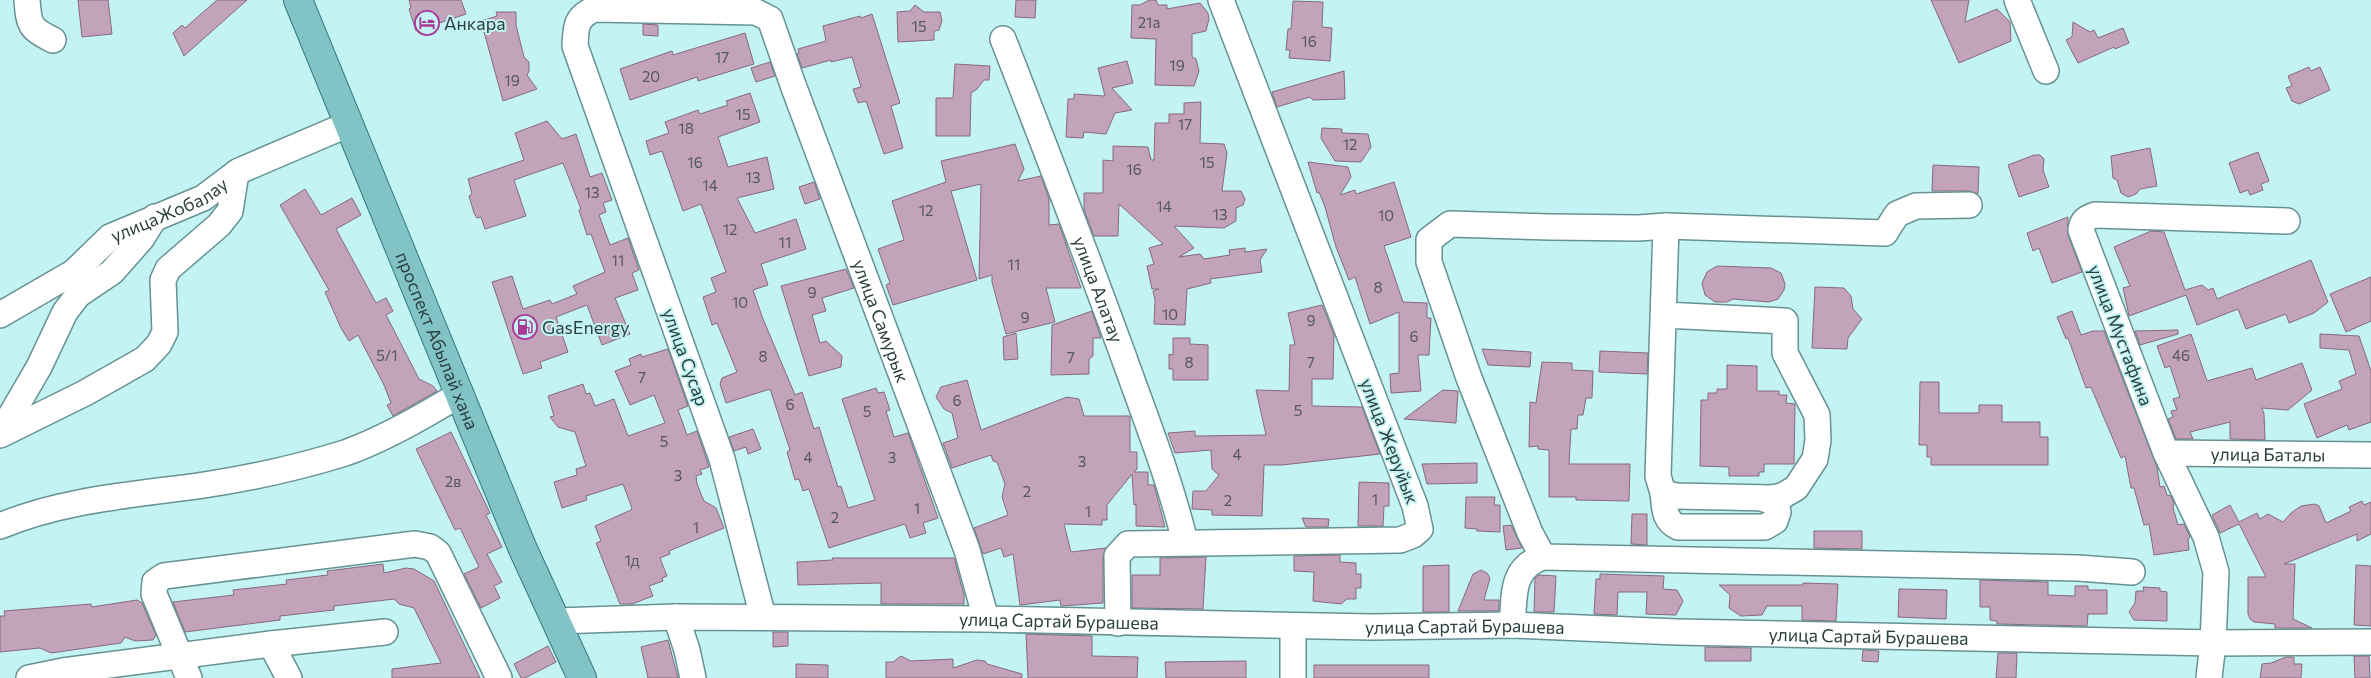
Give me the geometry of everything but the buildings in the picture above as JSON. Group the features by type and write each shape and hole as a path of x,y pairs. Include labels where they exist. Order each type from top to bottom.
{"main road":[{"name":"проспект Абылай хана","path":"298,0 522,548 582,678"}],"street":[{"path":"27,0 28,22 39,33 53,40"},
{"name":"улица Жеруйык","path":"1118,623 1117,556 1124,546 1128,544 1400,540 1413,535 1420,529 1415,506 1221,0"},
{"path":"2017,0 2046,71"},
{"name":"улица Сусар","path":"763,617 722,459 678,332 638,228 576,46 578,24 582,15 594,9 756,12 770,19 772,25"},
{"name":"улица Самурык","path":"772,25 792,85 967,550 986,619"},
{"name":"улица Алатау","path":"1002,39 1077,229 1178,512 1185,542"},
{"name":"улицаЖобалау","path":"6,311 74,272 110,237 203,198 236,173 349,124"},
{"path":"0,434 85,393 145,359 159,344 165,332 162,295 163,280 182,255 219,225 230,211 236,173"},
{"path":"1543,557 1530,533 1469,378 1429,262 1429,240 1450,224 1570,228 1666,226 1885,233 1897,214 1916,206 1969,205"},
{"name":"улица Мустафина","path":"2209,678 2213,643 2216,572 2206,537 2166,452 2080,230 2081,224 2086,218 2095,215 2287,221"},
{"path":"6,311 38,307 78,295 112,272 142,238 155,217"},
{"path":"1664,314 1785,321 1785,353 1817,415 1818,440 1815,459 1796,488 1782,496 1761,498 1676,496 1663,492 1658,476 1666,226"},
{"path":"0,434 39,367 65,312 78,295"},
{"path":"0,526 27,515 82,503 120,495 205,484 292,467 346,452 425,416 460,394"},
{"name":"улица Баталы","path":"2166,452 2371,454"},
{"path":"184,667 154,594 155,582 164,576 415,544 430,547 438,552 499,678"},
{"path":"1512,625 1516,584 1520,571 1530,561 1543,557 2069,568 2132,572"},
{"path":"676,617 687,650 693,678"},
{"name":"улица Сартай Бурашева","path":"557,621 676,617 763,617 986,619 1293,626 1512,625 1677,632 2213,643 2371,642"},
{"path":"1293,626 1293,678"},
{"path":"29,678 184,667 271,644 385,632"},
{"path":"271,644 289,678"}],"place":[{"name":"Анкара","path":"427,23"},
{"name":"GasEnergy","path":"525,327"}]}
